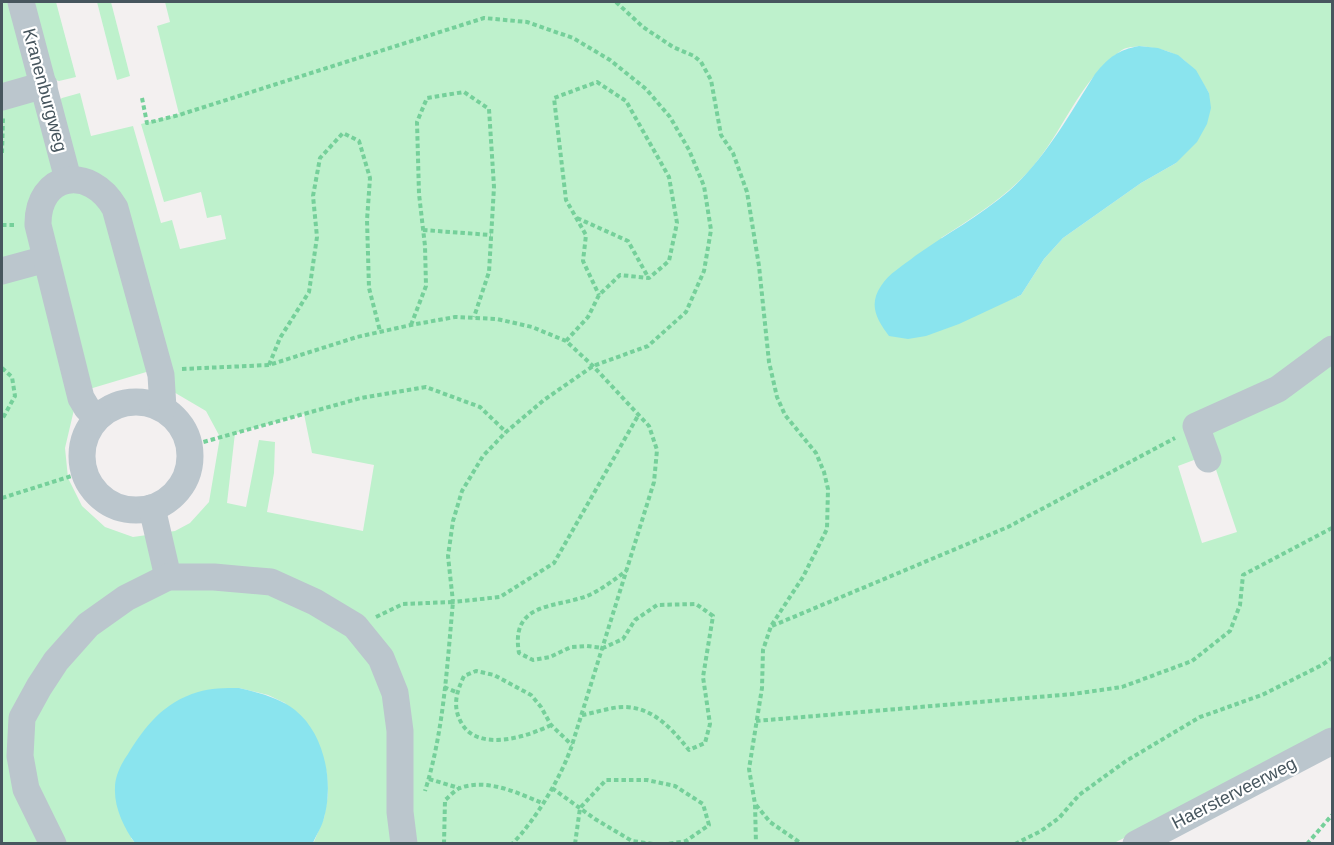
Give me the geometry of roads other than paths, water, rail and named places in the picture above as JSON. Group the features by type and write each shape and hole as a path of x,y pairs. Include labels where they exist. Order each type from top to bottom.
{"street":[{"name":"Kranenburgweg","path":"21,2 68,178"},
{"path":"2,97 44,85"},
{"path":"97,418 81,398 38,225 38,210 42,198 53,187 68,178 79,179 98,187 115,208 161,375 163,408"},
{"path":"2,272 46,259"},
{"path":"1208,459 1196,426 1278,389 1332,349"},
{"path":"143,402 163,408 178,421 185,433 190,459 184,482 177,492 168,500 152,508 133,511 121,509 98,495 89,485 81,459 86,433 97,418 116,405 143,402"},
{"path":"152,508 168,577"},
{"path":"53,843 26,789 20,756 22,718 56,661 88,626 126,598 168,577 214,577 271,582 315,602 355,627 381,658 395,693 400,731 400,812 404,843"},
{"name":"Haersterveerweg","path":"1136,843 1332,741"}],"water":[{"path":"1139,46 1158,48 1178,55 1196,70 1209,93 1211,108 1207,124 1197,142 1176,163 1141,183 1063,238 1044,259 1021,295 959,324 926,336 908,339 889,336 878,318 875,306 877,293 884,282 915,256 975,217 1009,191 1034,165 1100,68 1120,52"},
{"path":"218,688 239,688 268,696 289,706 305,720 314,732 324,760 328,790 323,821 313,843 135,843 120,817 115,795 119,770 134,744 157,716 186,696"}]}
